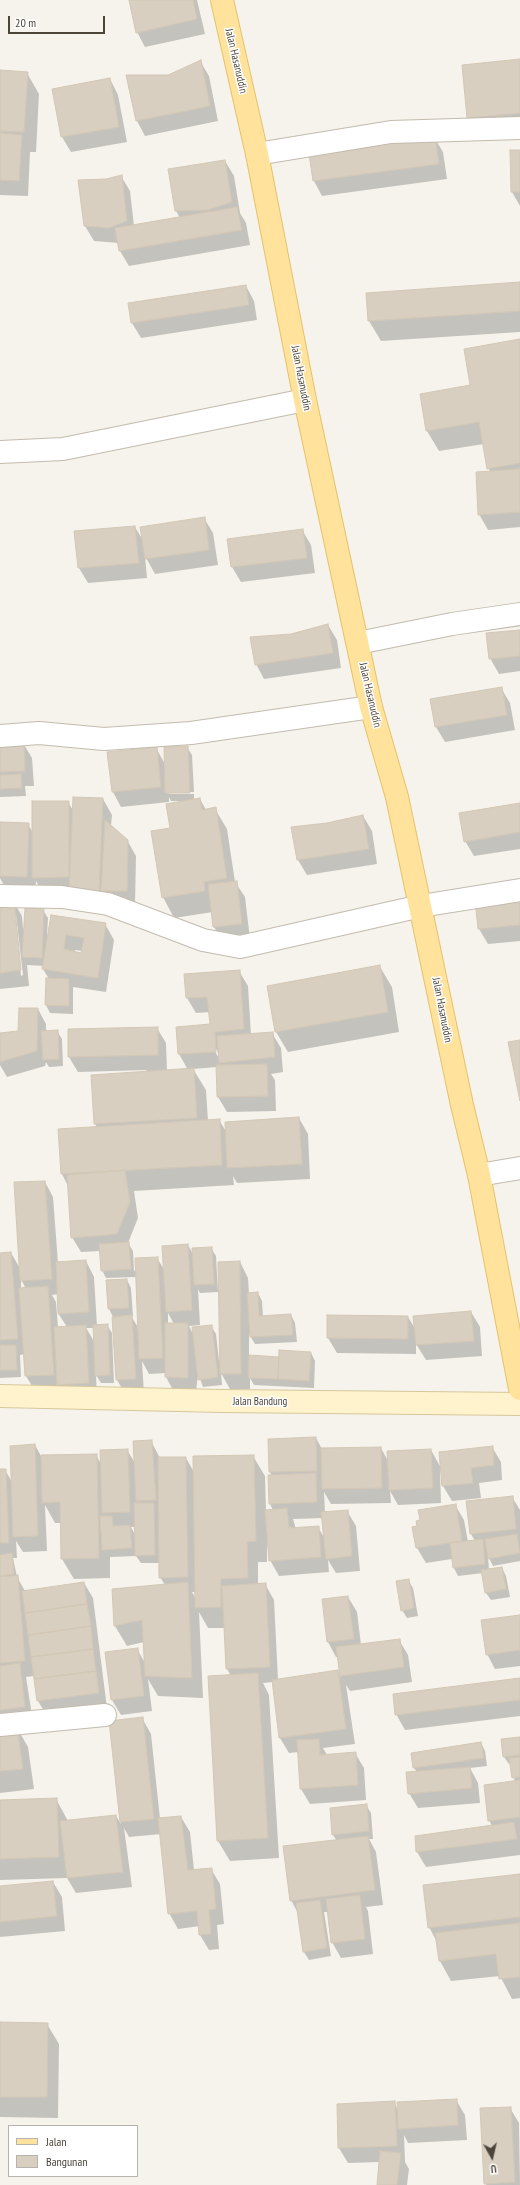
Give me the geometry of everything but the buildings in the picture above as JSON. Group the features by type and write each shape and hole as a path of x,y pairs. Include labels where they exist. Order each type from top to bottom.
{"main road":[{"name":"Jalan Hasanuddin","path":"222,0 257,154 305,400 371,707 397,797 462,1105 479,1175 520,1389"},
{"name":"Jalan Bandung","path":"0,1396 222,1401 520,1404"}],"street":[{"path":"257,154 391,132 520,128"},
{"path":"0,452 63,449 305,400"},
{"path":"358,642 452,624 520,614"},
{"path":"0,736 39,733 104,739 191,733 371,707"},
{"path":"0,896 62,897 108,904 203,940 240,947 421,906 520,890"},
{"path":"479,1175 520,1168"},
{"path":"0,1725 105,1715"}]}
